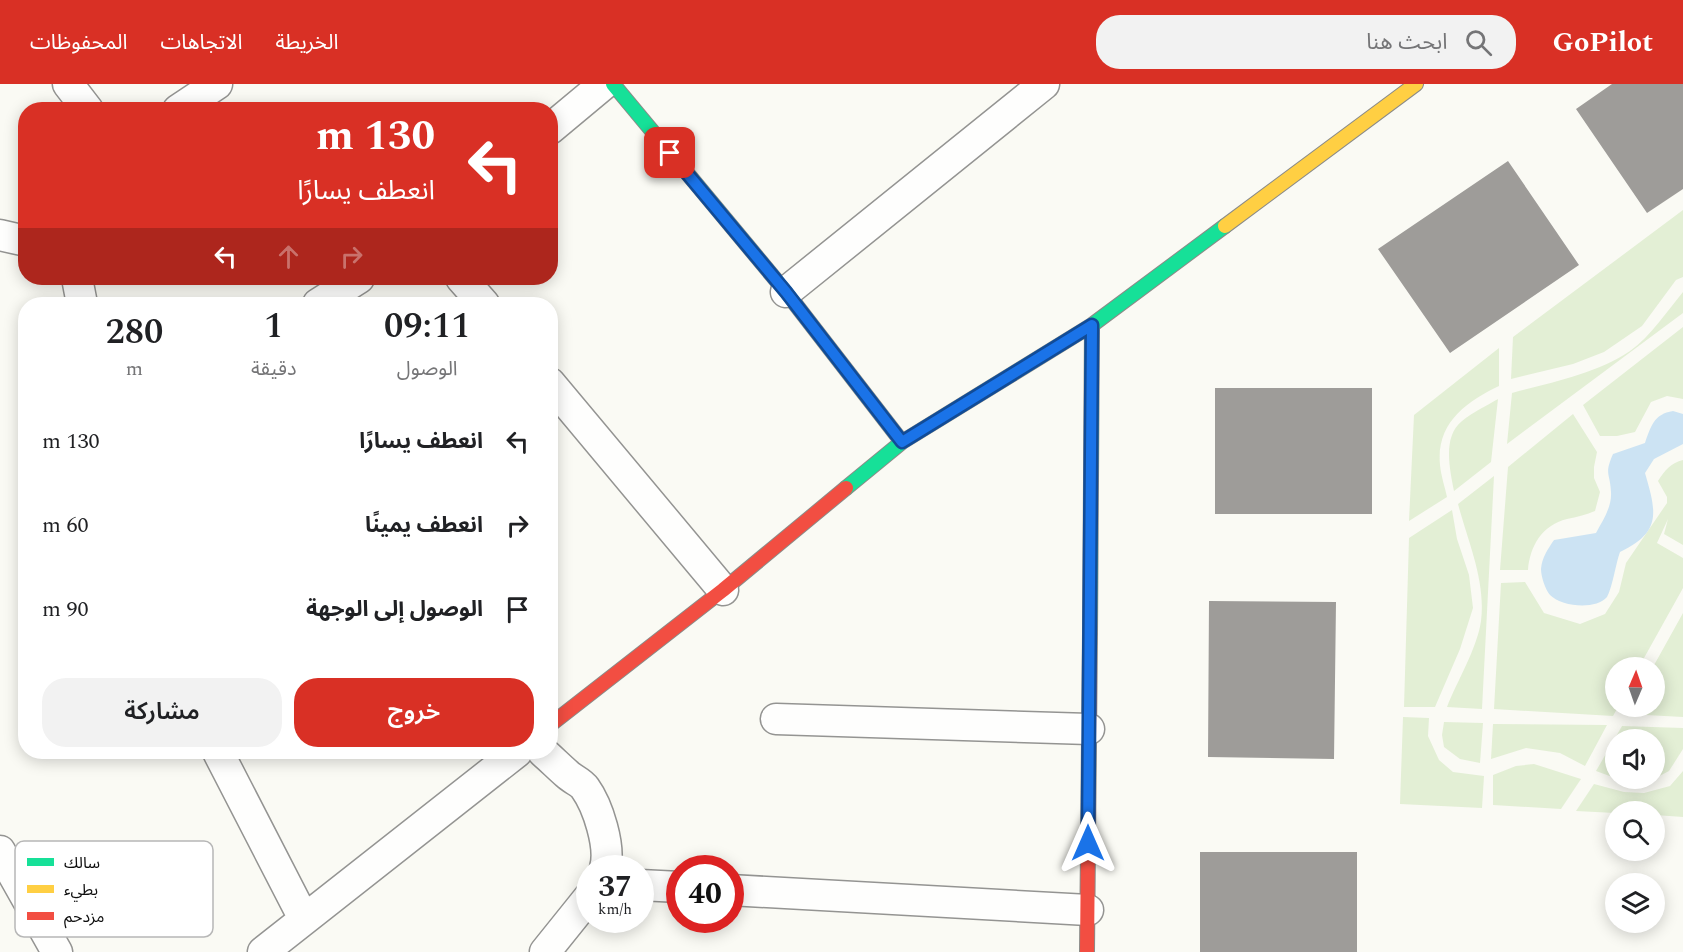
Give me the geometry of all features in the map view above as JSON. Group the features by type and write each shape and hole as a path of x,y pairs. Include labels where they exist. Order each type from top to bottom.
{"street":[{"path":"68,84 82,102"},
{"path":"190,102 217,84"},
{"path":"558,122 604,84"},
{"path":"612,84 786,292 902,442"},
{"path":"786,292 1044,84"},
{"path":"558,719 723,590 902,442 1092,325 1416,84"},
{"path":"0,235 18,239"},
{"path":"329,297 348,285"},
{"path":"467,285 478,297"},
{"path":"1087,952 1092,325"},
{"path":"560,413 723,590"},
{"path":"776,719 1089,729"},
{"path":"222,759 304,919"},
{"path":"263,952 508,759"},
{"path":"550,759 584,787 595,806 606,855"},
{"path":"0,851 15,878"},
{"path":"744,891 1088,910"},
{"path":"545,952 576,913"},
{"path":"49,937 57,952"}],"green space":[{"path":"1683,210 1683,277 1676,280 1642,326 1604,352 1573,364 1511,379 1513,337"},
{"path":"1683,292 1683,313 1507,444 1512,393 1573,376 1617,359 1645,338"},
{"path":"1683,327 1683,399 1667,396 1651,402 1635,432 1617,436 1600,436 1583,405"},
{"path":"1499,348 1499,386 1465,407 1448,426 1443,437 1440,465 1447,497 1409,521 1414,415"},
{"path":"1498,399 1491,462 1454,491 1449,454 1452,436 1462,421"},
{"path":"1573,414 1597,452 1594,478 1600,492 1595,511 1558,522 1544,531 1531,553 1528,570 1500,570 1508,467"},
{"path":"1683,460 1683,545 1664,534 1668,519 1657,543 1683,558 1683,588 1645,657 1605,657 1605,716 1494,709 1501,583 1525,582 1544,613 1580,624 1605,614 1619,592 1626,563 1667,503 1667,497 1658,481 1675,463"},
{"path":"1494,476 1482,709 1447,707 1479,632 1482,606 1479,576 1458,504"},
{"path":"1452,510 1457,539 1469,575 1473,608 1460,649 1435,707 1404,707 1409,538"},
{"path":"1683,613 1683,717 1665,716 1665,657 1659,657"},
{"path":"1403,717 1429,718 1428,736 1439,760 1453,772 1484,776 1482,808 1400,804"},
{"path":"1444,722 1483,723 1480,763 1460,759 1444,747 1442,735"},
{"path":"1493,724 1607,725 1585,766 1560,753 1526,748 1491,759"},
{"path":"1622,726 1683,728 1683,749 1669,771 1665,773 1665,729 1620,729"},
{"path":"1605,755 1605,774 1596,771"},
{"path":"1534,764 1581,779 1561,809 1493,805 1493,775 1516,766"},
{"path":"1683,771 1683,817 1665,816 1665,801 1605,801 1605,812 1576,811 1594,784 1605,787 1605,789 1644,793 1670,786"}],"water":[{"path":"1673,411 1683,414 1683,444 1654,459 1645,473 1652,500 1652,520 1643,537 1620,552 1607,597 1595,604 1587,605 1570,604 1555,599 1546,589 1541,572 1546,553 1554,540 1596,533 1610,503 1608,470 1613,454 1645,443 1651,426 1657,418"}],"building":[{"path":"1612,84 1683,84 1683,189 1647,213 1576,109"},
{"path":"1508,161 1579,265 1450,353 1378,249"},
{"path":"1215,388 1372,388 1372,514 1215,514"},
{"path":"1209,601 1336,602 1334,759 1208,757"},
{"path":"1200,852 1357,852 1357,952 1200,952"}],"traffic: fast":[{"path":"613,84 786,292 902,442"},
{"path":"846,488 902,442 1092,325 1225,226"},
{"path":"1090,633 1092,325"}],"traffic: slow":[{"path":"1225,226 1416,84"}],"traffic: jam":[{"path":"558,719 723,590 846,488"},
{"path":"1087,952 1090,633"}],"route":[{"path":"670,153 786,292 902,442 1092,325 1088,843"}]}
